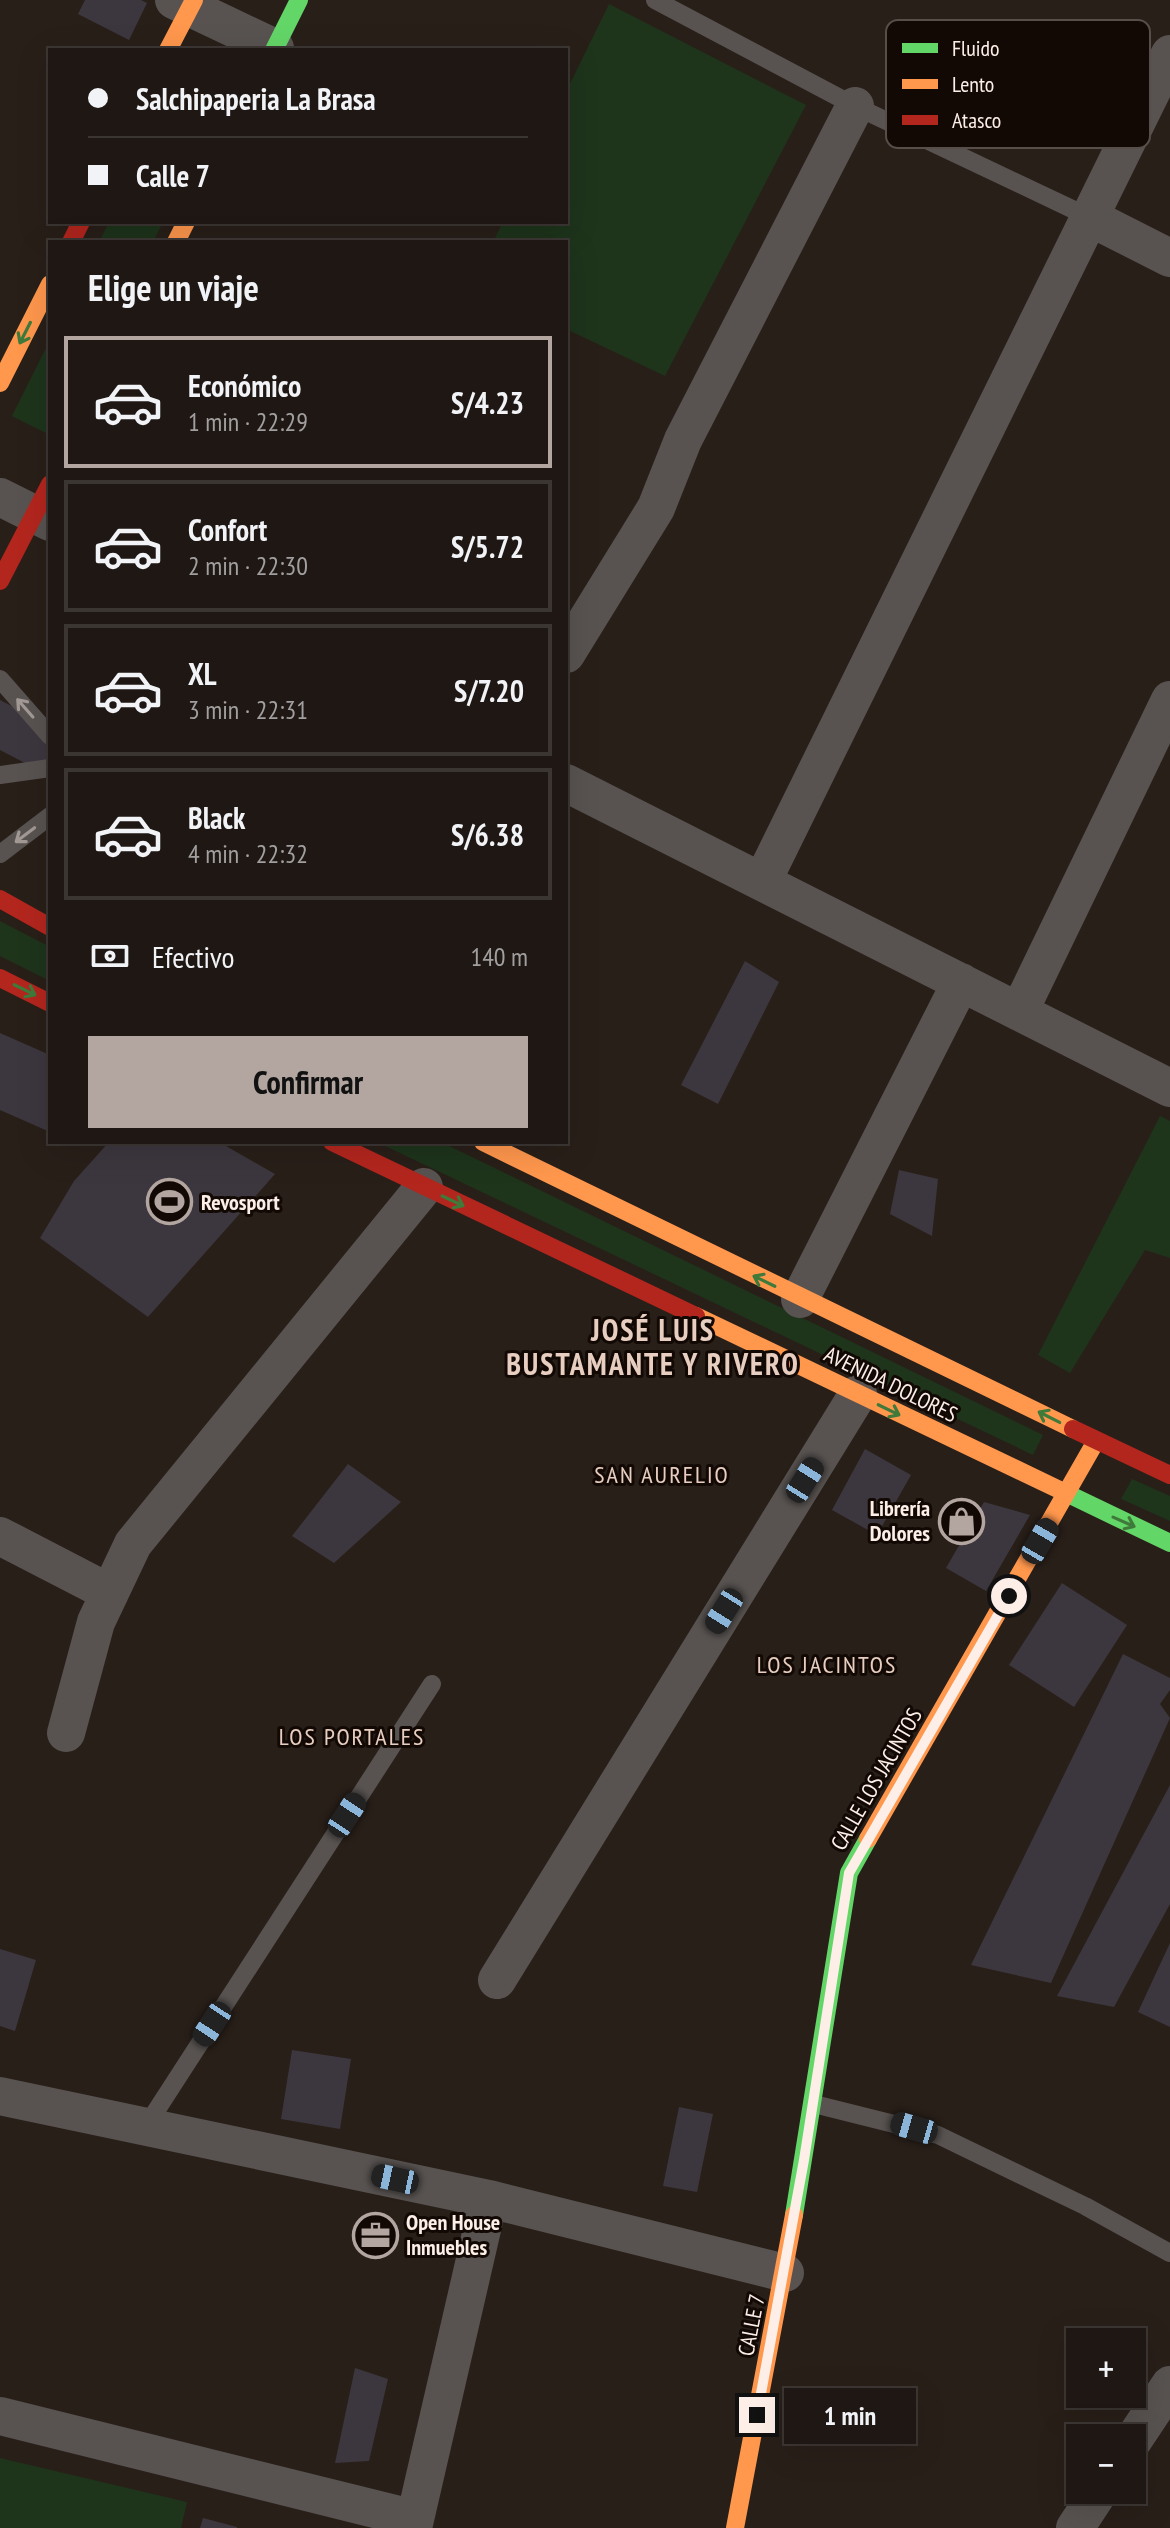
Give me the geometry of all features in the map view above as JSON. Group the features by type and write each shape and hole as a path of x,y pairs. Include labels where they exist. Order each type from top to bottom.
{"main road":[{"path":"275,48 299,0"},
{"path":"169,48 186,3"},
{"path":"0,383 48,288"},
{"path":"0,581 45,507"},
{"path":"0,899 48,926"},
{"path":"0,978 48,1002"},
{"name":"AVENIDA DOLORES","path":"336,1144 1170,1543"},
{"name":"AVENIDA DOLORES","path":"487,1144 800,1299 1170,1475"},
{"name":"CALLE LOS JACINTOS","path":"785,2273 849,1873 1096,1441"},
{"name":"CALLE 7","path":"735,2528 785,2273"}],"street":[{"path":"186,3 272,48"},
{"path":"1150,96 1170,54"},
{"path":"568,651 656,508 683,440 855,106"},
{"path":"762,882 1125,148"},
{"path":"1091,218 1170,258"},
{"path":"0,497 45,507"},
{"path":"1019,1012 1155,771 1170,700"},
{"path":"568,784 1170,1088"},
{"path":"800,1299 961,982"},
{"path":"66,1733 96,1622 133,1544 424,1187"},
{"path":"497,1980 858,1394"},
{"path":"0,1536 110,1593"},
{"path":"0,2096 489,2199 785,2273"},
{"path":"0,2416 414,2524 489,2199"},
{"path":"1144,2424 1170,2385"},
{"path":"1075,2528 1091,2504"}],"lane":[{"path":"655,0 886,121"},
{"path":"944,148 1091,218"},
{"path":"0,679 48,734"},
{"path":"0,775 48,768"},
{"path":"0,854 48,818"},
{"path":"145,2128 432,1684"},
{"path":"814,2104 938,2135 1085,2206 1170,2253"}],"green space":[{"path":"609,4 806,105 665,376 568,330 568,240 494,240 502,224 568,224 568,88"},
{"path":"108,224 162,224 154,240 100,240"},
{"path":"48,344 48,434 12,416"},
{"path":"0,921 48,946 48,980 0,956"},
{"path":"1160,1116 1170,1121 1170,1258 1145,1250 1070,1373 1038,1355"},
{"path":"381,1144 445,1144 1043,1435 1033,1455"},
{"path":"1132,1479 1170,1496 1170,1521 1121,1499"},
{"path":"0,2458 187,2502 181,2528 0,2528"}],"building":[{"path":"85,0 141,0 147,3 129,40 78,14"},
{"path":"0,700 48,725 48,775 0,750"},
{"path":"745,961 779,982 718,1104 681,1085"},
{"path":"0,1033 48,1054 48,1131 0,1110"},
{"path":"107,1144 222,1144 275,1174 148,1317 40,1238 74,1181"},
{"path":"899,1170 938,1179 932,1236 890,1214"},
{"path":"865,1449 911,1475 877,1535 832,1510"},
{"path":"348,1464 401,1502 334,1563 292,1536"},
{"path":"984,1502 1030,1515 986,1591 946,1568"},
{"path":"1062,1583 1127,1625 1074,1707 1009,1665"},
{"path":"1123,1654 1170,1678 1170,1690 1160,1704 1170,1718 1051,1983 971,1965"},
{"path":"1170,1785 1170,1904 1114,2007 1057,1996"},
{"path":"1170,1943 1170,2027 1138,2012"},
{"path":"0,1949 36,1960 15,2031 0,2026"},
{"path":"292,2050 351,2059 340,2129 281,2119"},
{"path":"679,2107 713,2114 697,2192 663,2186"},
{"path":"355,2368 388,2379 369,2461 335,2463"},
{"path":"203,2518 237,2527 237,2528 200,2528"}],"traffic: fast":[{"path":"275,48 299,0"},
{"path":"1066,1493 1170,1543"},
{"path":"794,2215 849,1873 868,1839"}],"traffic: slow":[{"path":"169,48 194,0"},
{"path":"177,240 185,224"},
{"path":"0,383 48,288"},
{"path":"487,1144 1073,1429"},
{"path":"696,1316 1066,1493"},
{"path":"868,1839 1096,1441"},
{"path":"735,2528 794,2215"}],"traffic: jam":[{"path":"72,240 80,224"},
{"path":"0,581 48,488"},
{"path":"0,899 48,926"},
{"path":"0,978 48,1002"},
{"path":"336,1144 696,1316"},
{"path":"1073,1429 1170,1475"}],"place":[{"name":"Revosport","path":"170,1202"},
{"name":"Librería Dolores","path":"961,1521"},
{"name":"Open House Inmuebles","path":"375,2235"}],"district":[{"name":"JOSÉ LUIS BUSTAMANTE Y RIVERO","path":"653,1346"},
{"name":"SAN AURELIO","path":"662,1474"},
{"name":"LOS JACINTOS","path":"827,1664"},
{"name":"LOS PORTALES","path":"352,1736"}],"route":[{"path":"757,2415 785,2273 849,1873 1009,1596"}]}
